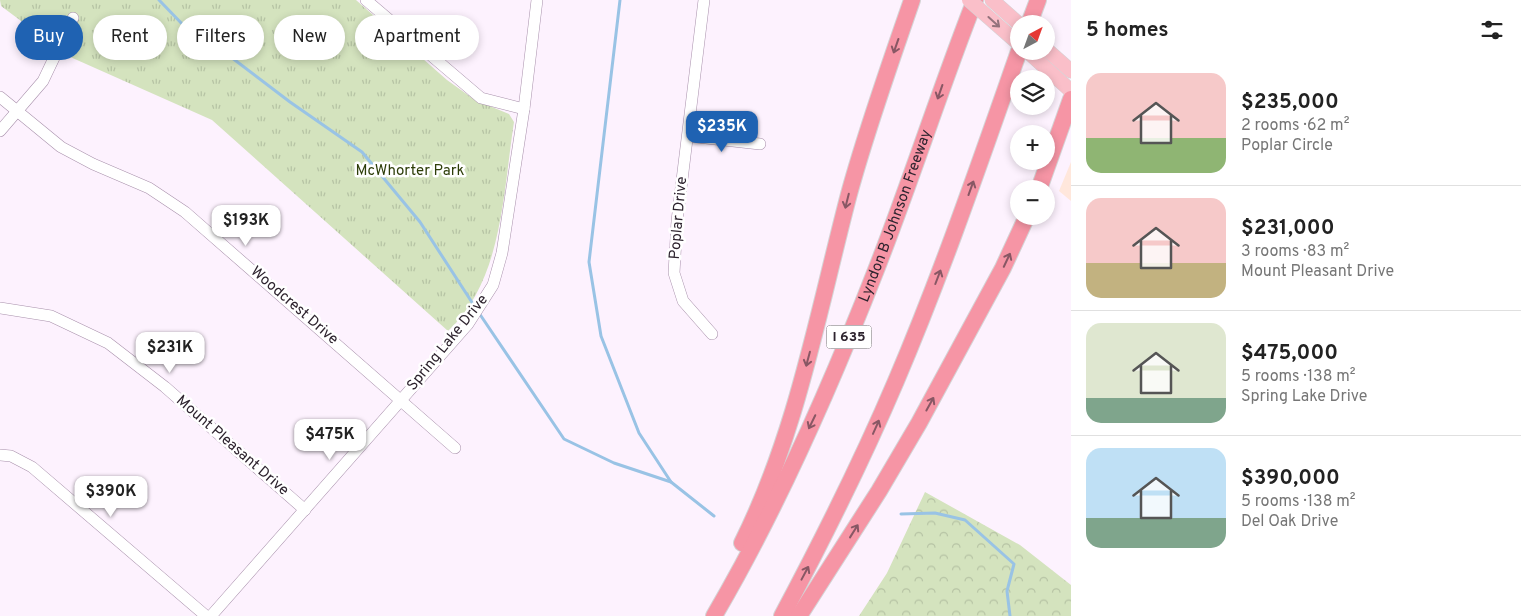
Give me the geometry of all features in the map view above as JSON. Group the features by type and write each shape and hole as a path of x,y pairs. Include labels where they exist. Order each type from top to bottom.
{"highway":[{"path":"706,616 746,535 784,440 812,343 852,183 912,0"},
{"name":"Lyndon B Johnson Freeway","path":"714,616 756,538 816,415 846,344 877,269 974,0"},
{"path":"1032,15 1038,0"},
{"path":"782,616 835,516 896,380 954,234 1016,60"},
{"path":"1042,180 1071,100"},
{"path":"1059,134 1071,122"},
{"path":"799,616 879,491 919,423 1003,268 1023,225"}],"main road":[{"path":"969,0 1010,36"},
{"path":"992,0 1010,16"},
{"path":"1055,56 1071,70"},
{"path":"1037,60 1071,91"}],"street":[{"path":"366,0 481,98 524,109"},
{"name":"Spring Lake Drive","path":"211,616 468,324 488,295 493,285 502,253 524,109 537,0"},
{"name":"Poplar Drive","path":"704,0 677,221 674,273 683,301 712,334"},
{"path":"0,131 43,81 53,60"},
{"name":"Woodcrest Drive","path":"0,97 61,147 149,188 185,212 455,448"},
{"path":"688,136 760,144"},
{"name":"Mount Pleasant Drive","path":"0,308 51,316 108,343 165,387 305,510"},
{"path":"0,455 11,456 32,467 206,616"}],"shaded area":[{"path":"1071,162 1071,201 1059,191"}],"green space":[{"name":"McWhorter Park","path":"0,0 356,0 373,15 355,15 355,60 424,60 447,80 475,100 509,114 514,122 503,205 497,234 490,261 480,287 466,310 448,331 212,120 77,60 83,60 83,15 15,16 1,6"},
{"path":"925,492 1020,545 1071,585 1071,616 859,616 887,573"}],"waterway":[{"path":"159,0 186,28 196,30 200,35 202,48 219,48 290,102 362,152 420,222 475,307"},
{"path":"620,0 589,262 601,336 639,433 671,482 714,516"},
{"path":"479,313 564,439 614,463 671,482"},
{"path":"901,514 935,513 965,520 1014,564 1007,591 1010,616"}]}
